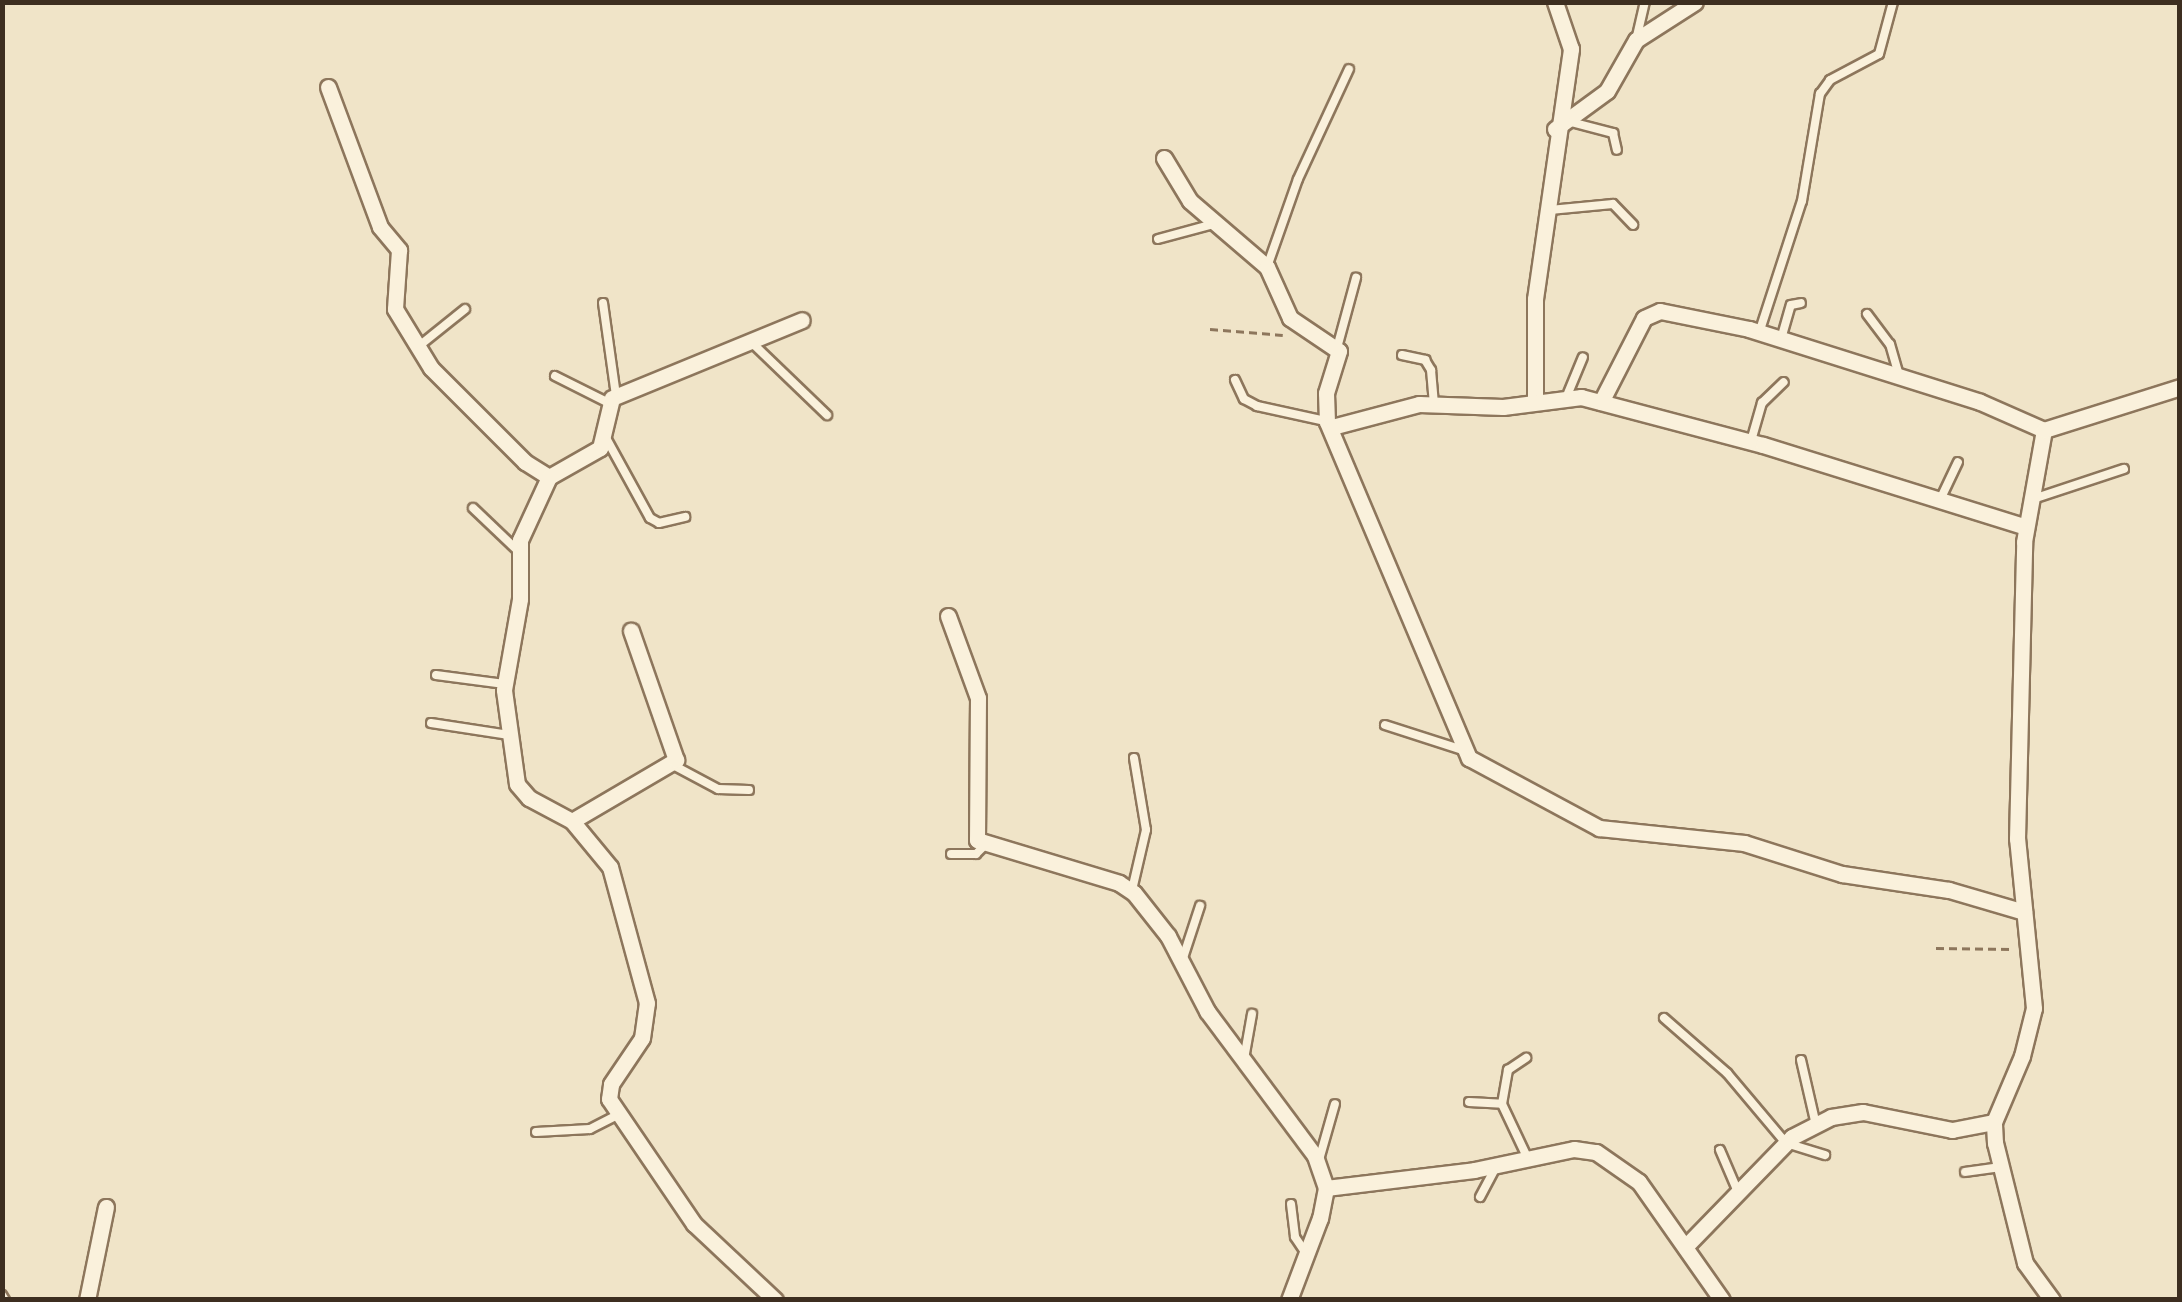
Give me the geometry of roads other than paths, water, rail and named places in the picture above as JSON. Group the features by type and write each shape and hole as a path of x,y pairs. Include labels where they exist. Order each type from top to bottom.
{"street":[{"path":"1535,400 1535,299 1572,37 1555,2"},
{"path":"1561,125 1606,92 1636,40 1695,2"},
{"path":"328,86 380,226 400,250 396,309 419,346 480,418 549,478"},
{"path":"1164,158 1190,201 1267,267 1290,318 1337,348 1329,424 1462,750 1599,828 1744,843 1842,874 1949,890 2024,912"},
{"path":"1601,402 1649,314 1759,332 1899,376 2044,430 2180,386"},
{"path":"775,1300 694,1224 617,1115 611,1084 642,1038 647,1003 610,868 572,820 521,791 504,684 520,599 519,552 549,478 606,438 613,399 802,320"},
{"path":"1329,424 1399,406 1566,398 1601,402 1751,442 2026,527"},
{"path":"2044,430 2026,527 2016,840 2034,1008 2022,1056 1994,1122 1998,1167 2026,1263 2052,1300"},
{"path":"948,616 978,698 977,840 984,846 1099,876 1131,892 1183,962 1207,1012 1318,1164 1326,1188 1289,1300"},
{"path":"572,820 673,765 677,755 631,631"},
{"path":"1685,1247 1786,1143 1816,1124 1863,1112 1952,1130 1994,1122"},
{"path":"1326,1188 1498,1165 1574,1148 1614,1161 1639,1182 1722,1300"},
{"path":"87,1300 106,1207"}],"lane":[{"path":"1636,40 1645,2"},
{"path":"1759,332 1802,201 1820,94 1830,80 1879,54 1893,2"},
{"path":"1267,267 1298,179 1349,68"},
{"path":"1561,125 1613,133 1617,150"},
{"path":"1545,211 1614,204 1634,225"},
{"path":"1158,239 1214,224"},
{"path":"1337,348 1356,278"},
{"path":"555,376 613,399 602,303"},
{"path":"1781,340 1792,305 1801,303"},
{"path":"419,346 465,309"},
{"path":"1868,314 1890,344 1899,376"},
{"path":"750,341 827,415"},
{"path":"1402,355 1424,360 1431,370 1434,405"},
{"path":"1566,398 1583,357"},
{"path":"1235,380 1244,398 1257,406 1329,424"},
{"path":"1751,442 1762,404 1784,382"},
{"path":"606,438 650,518 659,523 685,517"},
{"path":"1939,502 1958,462"},
{"path":"2030,500 2124,469"},
{"path":"472,508 519,552"},
{"path":"436,674 504,684"},
{"path":"430,722 510,735"},
{"path":"1385,725 1462,750"},
{"path":"1131,892 1146,830 1134,758"},
{"path":"673,765 718,790 748,790"},
{"path":"951,854 976,854 984,846"},
{"path":"1183,962 1200,906"},
{"path":"1244,1061 1252,1014"},
{"path":"1664,1018 1739,1085 1786,1143 1825,1154"},
{"path":"1526,1058 1508,1070 1502,1104 1528,1158"},
{"path":"1800,1060 1816,1124"},
{"path":"1469,1102 1502,1104"},
{"path":"1318,1164 1336,1104"},
{"path":"536,1132 590,1129 617,1115"},
{"path":"1720,1150 1738,1192"},
{"path":"1480,1197 1498,1165"},
{"path":"1965,1172 1998,1167"},
{"path":"1291,1204 1295,1237 1306,1254"}]}
